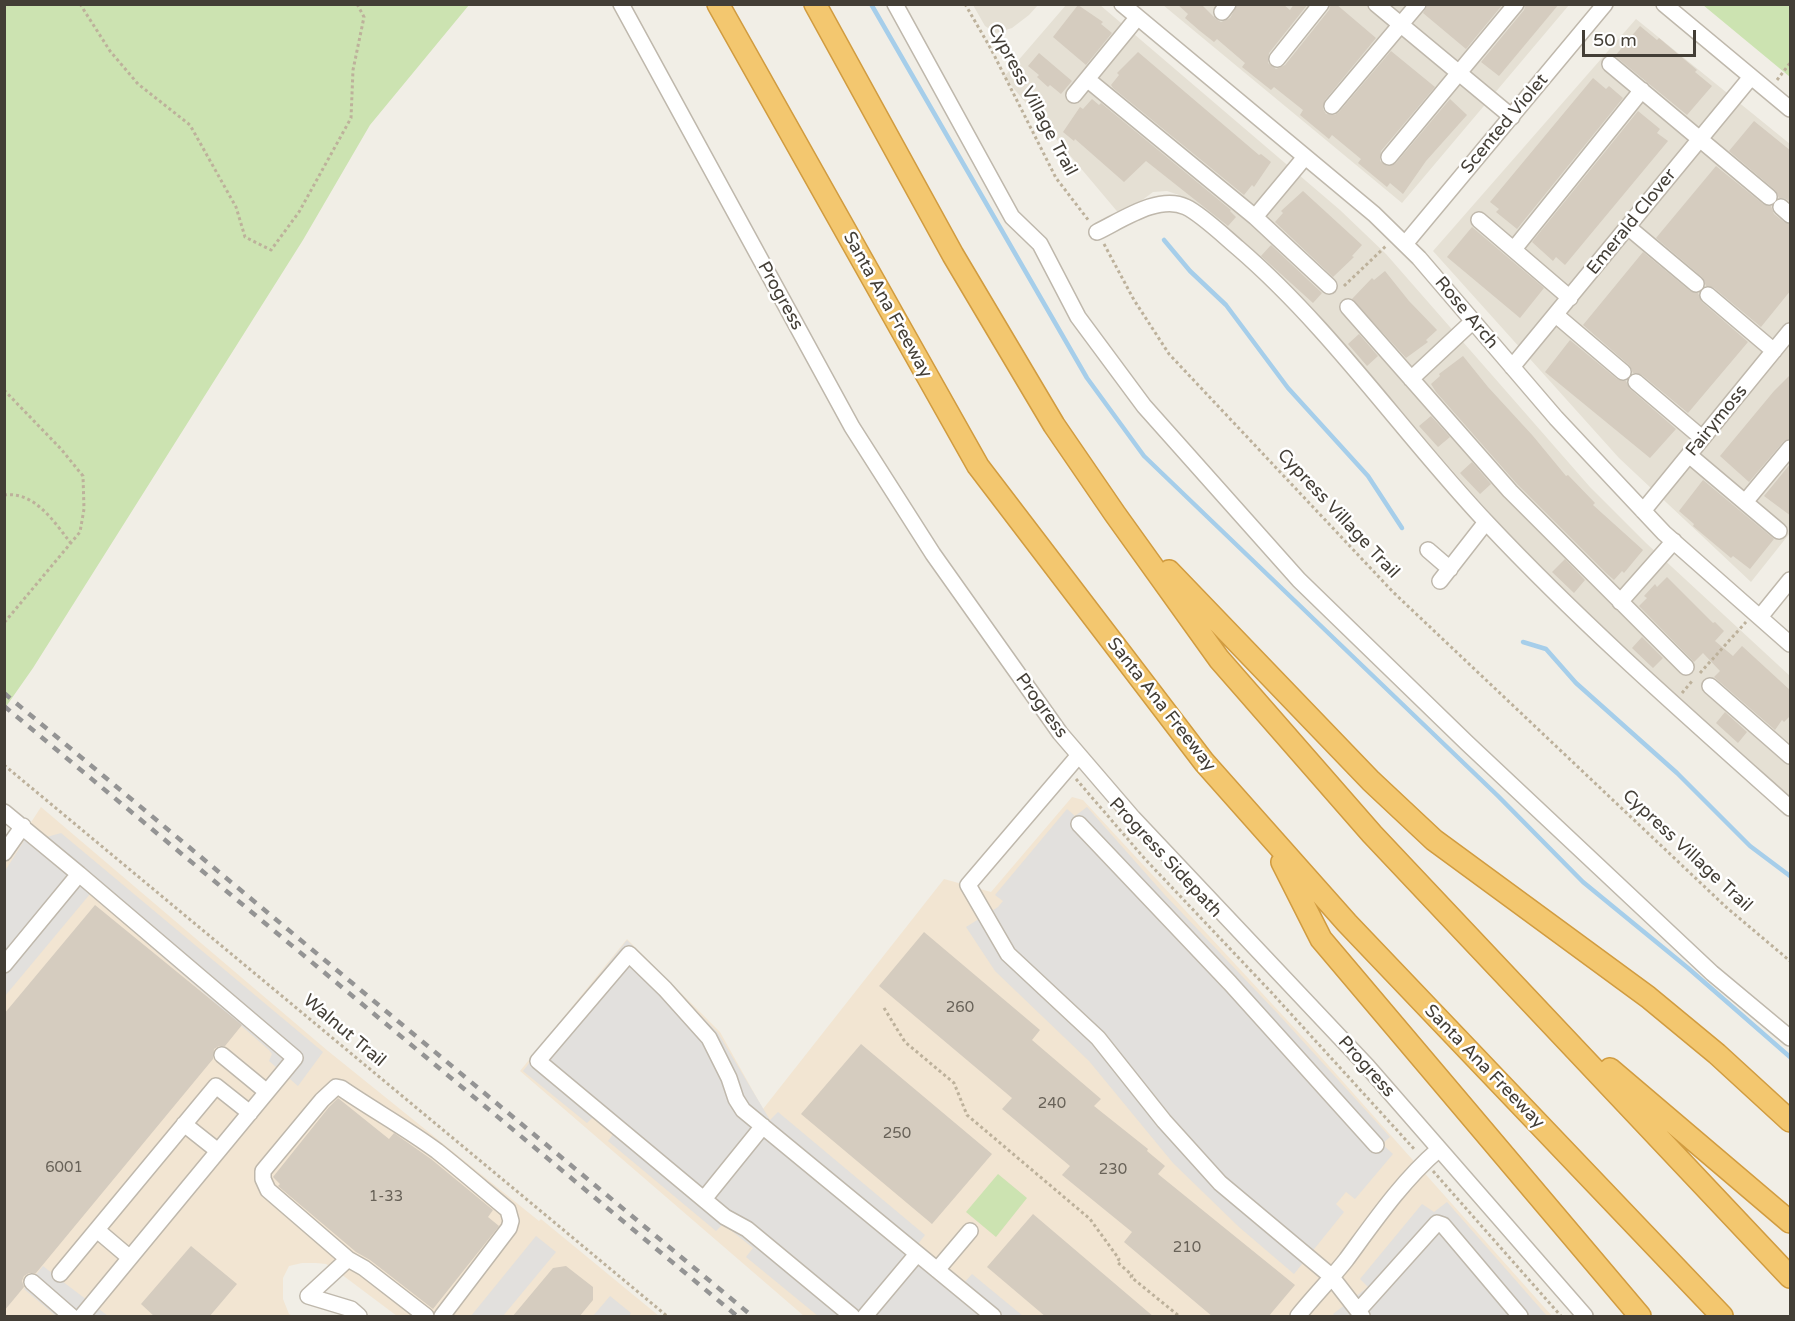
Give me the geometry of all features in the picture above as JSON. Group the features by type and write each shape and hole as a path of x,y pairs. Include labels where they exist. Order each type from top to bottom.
{"highway":[{"name":"Santa Ana Freeway","path":"718,4 978,466 1204,762 1347,923 1722,1317"},
{"path":"815,4 953,255 1054,425 1220,659 1372,834 1791,1277"},
{"path":"1115,514 1371,781 1434,840 1648,997 1717,1054 1791,1121"},
{"path":"1269,835 1321,939 1640,1317"},
{"path":"1527,999 1791,1222"},
{"path":"1696,1289 1708,1317"}],"street":[{"name":"Progress","path":"621,4 852,427 933,554 1060,732 1132,818 1367,1066 1585,1317"},
{"path":"895,4 1012,218 1040,244 1078,316 1144,406 1299,580 1467,743 1704,965 1791,1038"},
{"name":"Rose Arch","path":"1122,4 1374,214 1401,240 1556,418 1643,511 1791,644"},
{"path":"1277,59 1321,4"},
{"path":"1376,4 1512,117"},
{"path":"1332,106 1418,4"},
{"path":"1389,157 1516,4"},
{"name":"Scented Violet","path":"1401,240 1512,117 1605,4"},
{"path":"1664,4 1791,110"},
{"path":"1074,95 1137,18"},
{"path":"1610,64 1769,197"},
{"name":"Emerald Clover","path":"1512,367 1752,77"},
{"path":"1087,80 1255,218 1334,288"},
{"path":"1514,249 1642,90"},
{"path":"1255,218 1305,157"},
{"path":"1097,232 1151,206 1174,203 1187,207 1268,274 1486,522 1549,586 1673,703 1791,808"},
{"path":"1479,220 1570,298"},
{"path":"1628,226 1696,284"},
{"path":"1708,295 1774,351"},
{"path":"1348,307 1510,491 1686,668"},
{"path":"1556,315 1623,372"},
{"path":"1411,379 1473,321"},
{"name":"Fairymoss","path":"1643,511 1791,331"},
{"path":"1635,382 1702,438"},
{"path":"1745,502 1791,448"},
{"path":"1689,455 1779,531"},
{"path":"1428,550 1445,575 1486,522"},
{"path":"1620,602 1674,541"},
{"path":"1757,614 1791,580"},
{"path":"1710,686 1788,748"},
{"path":"1079,755 968,885 1008,954 1098,1038 1164,1121 1220,1183 1331,1276 1360,1314 1437,1223 1443,1225 1520,1317"},
{"path":"4,812 295,1058 82,1317"},
{"path":"1079,824 1230,983 1376,1145"},
{"path":"4,853 23,826"},
{"path":"4,965 80,874"},
{"path":"852,1317 747,1229 725,1216 704,1199 538,1061 629,954 665,989 709,1038 743,1110 993,1317"},
{"path":"222,1055 267,1092"},
{"path":"60,1274 216,1086 250,1113"},
{"path":"426,1317 364,1268 348,1259 268,1190 263,1179 263,1171 326,1095 336,1087 341,1088 384,1117 398,1123 437,1151 508,1210 511,1221 509,1228 442,1317"},
{"path":"184,1124 218,1152"},
{"path":"704,1199 763,1126"},
{"path":"1298,1317 1425,1161 1438,1150"},
{"path":"96,1230 130,1258"},
{"path":"937,1270 970,1231"},
{"path":"865,1317 917,1254"},
{"path":"348,1259 308,1296 351,1309 359,1317"},
{"path":"32,1282 71,1317"}],"path":[{"path":"80,4 110,51 138,84 190,125 236,207 245,237 271,250 299,212 351,118 353,70 364,17 357,4"},
{"name":"Cypress Village Trail","path":"965,4 991,49 1056,178 1097,232 1134,300 1169,354 1385,583 1717,899 1791,961"},
{"path":"1768,91 1791,63"},
{"path":"1334,288 1401,240"},
{"path":"4,390 61,449 83,477 84,508 80,532 4,622"},
{"path":"4,495 11,494 27,499 43,509 71,543"},
{"path":"1673,703 1757,614"},
{"name":"Walnut Trail","path":"4,765 667,1317"},
{"name":"Progress Sidepath","path":"1068,769 1145,859 1271,992 1417,1152"},
{"path":"884,1008 905,1042 954,1083 967,1115 1090,1219 1119,1259 1117,1263 1179,1317"},
{"path":"1440,1179 1561,1317"}],"shaded area":[{"path":"973,5 1038,5 1012,28 996,33 985,26"},
{"path":"1066,5 1100,5 1340,210 1386,254 1590,487 1646,543 1790,676 1790,796 1679,700 1515,542 1311,309 1285,281 1242,242 1196,204 1167,191 1153,192 1121,216 1004,77"},
{"path":"1163,5 1569,5 1402,203"},
{"path":"1636,19 1790,144 1790,533 1751,582 1619,458 1433,251"},
{"path":"1072,797 1083,800 1312,1047 1552,1316 804,1316 520,1071 627,939 720,1032 763,1109 944,879 991,892"},
{"path":"41,807 328,1051 539,1221 541,1219 659,1316 397,1316 326,1264 302,1263 289,1266 283,1278 283,1299 289,1314 293,1316 5,1316 4,864"},
{"path":"1087,807 1164,894 1280,1016 1390,1137 1382,1144 1393,1154 1355,1199 1346,1192 1336,1204 1344,1212 1294,1274 1239,1227 1173,1163 1089,1061 995,971 966,927 998,907 1003,901 995,895 1067,809 1075,816"},
{"path":"32,828 43,838 61,833 323,1052 298,1086 269,1061 272,1054 269,1050 90,894 5,996 5,871"},
{"path":"627,940 718,1033 770,1120 778,1112 925,1235 918,1244 964,1283 972,1274 1023,1316 818,1316 746,1257 753,1248 723,1224 716,1231 608,1141 614,1133 594,1116 587,1123 523,1071"},
{"path":"1447,1202 1547,1316 1335,1316 1333,1314 1368,1287 1360,1279 1422,1204 1434,1212"},
{"path":"536,1236 556,1252 503,1316 471,1316"},
{"path":"43,1266 108,1316 56,1316 24,1289"},
{"path":"610,1296 631,1313 629,1316 593,1316"}],"green space":[{"path":"5,4 469,5 370,125 303,240 33,668 5,708"},
{"path":"1703,5 1790,5 1790,77"},
{"path":"998,1174 1027,1198 996,1237 966,1212"}],"building":[{"path":"1177,4 1201,4 1221,22 1230,18 1238,4 1284,5 1290,10 1294,4 1308,4 1269,53 1268,63 1276,69 1285,65 1329,10 1331,4 1336,4 1376,38 1325,100 1323,109 1326,114 1335,115 1339,112 1391,51 1435,87 1381,151 1380,161 1387,166 1396,163 1450,99 1467,115 1426,161 1403,194 1390,183 1387,187 1358,163 1361,159 1332,135 1329,139 1300,115 1303,110 1274,87 1271,90 1242,67 1245,63 1217,39 1214,42 1185,18 1188,14"},
{"path":"1428,4 1503,4 1466,49 1423,13"},
{"path":"1526,4 1559,4 1499,76 1481,62 1524,10"},
{"path":"1078,5 1103,22 1101,24 1112,33 1086,65 1053,37"},
{"path":"1640,26 1657,40 1659,38 1712,86 1687,115 1615,56"},
{"path":"1138,52 1259,155 1261,154 1271,162 1254,187 1252,185 1244,195 1113,88 1111,85 1119,75 1117,73"},
{"path":"1039,53 1072,81 1061,94 1050,85 1048,87 1028,66"},
{"path":"1593,78 1606,89 1609,86 1623,98 1517,229 1496,212 1499,209 1490,202"},
{"path":"1092,99 1099,105 1101,103 1231,210 1236,217 1228,226 1146,161 1124,182 1075,139 1074,141 1063,132 1080,107 1083,109"},
{"path":"1638,111 1660,129 1657,133 1668,141 1565,265 1556,257 1553,261 1532,242"},
{"path":"1754,121 1791,151 1791,202 1779,198 1775,190 1729,151"},
{"path":"1716,166 1763,204 1771,206 1774,214 1784,222 1791,224 1791,290 1761,327 1714,288 1706,286 1702,277 1656,238"},
{"path":"1303,191 1362,245 1352,256 1354,257 1333,277 1275,222 1283,213 1281,211"},
{"path":"1472,227 1544,288 1520,318 1447,257"},
{"path":"1271,245 1322,293 1313,303 1261,256"},
{"path":"1643,252 1690,291 1698,293 1702,302 1748,342 1688,413 1642,375 1633,373 1629,365 1583,325"},
{"path":"1385,271 1409,301 1437,330 1426,340 1428,342 1406,358 1352,299 1372,278 1374,280"},
{"path":"1359,334 1378,356 1367,366 1348,344"},
{"path":"1570,340 1617,379 1626,381 1630,389 1676,429 1650,458 1545,372"},
{"path":"1463,356 1566,476 1568,475 1595,503 1593,505 1643,550 1624,573 1622,571 1614,580 1606,573 1517,484 1436,392 1431,384 1440,376 1439,374"},
{"path":"1791,374 1791,438 1783,442 1749,482 1720,456"},
{"path":"1431,416 1450,437 1438,447 1419,426"},
{"path":"1472,462 1491,484 1480,494 1460,473"},
{"path":"1791,463 1791,516 1764,496"},
{"path":"1703,480 1774,539 1750,569 1733,556 1731,558 1679,511"},
{"path":"1565,559 1585,580 1574,593 1552,572"},
{"path":"1667,577 1724,631 1715,641 1733,656 1742,646 1791,691 1791,715 1784,722 1782,720 1775,730 1714,677 1720,671 1703,653 1694,662 1639,606 1647,598 1644,596 1655,584 1657,587"},
{"path":"1642,637 1663,658 1653,668 1632,648"},
{"path":"1725,712 1747,732 1738,743 1716,723"},
{"path":"95,905 242,1025 225,1046 214,1049 213,1059 36,1273 24,1276 22,1281 24,1287 4,1311 4,1014"},
{"path":"924,932 1040,1030 1032,1040 1101,1099 1094,1106 1148,1149 1147,1151 1165,1166 1158,1174 1295,1285 1268,1317 1213,1317 1124,1242 1132,1232 1062,1175 1070,1166 1002,1109 1012,1098 879,986"},
{"path":"861,1044 992,1154 932,1224 801,1114"},
{"path":"338,1098 389,1139 394,1133 431,1159 493,1210 488,1217 499,1226 433,1309 370,1260 356,1252 278,1186 280,1184 273,1177"},
{"path":"1033,1214 1154,1317 1046,1317 987,1267"},
{"path":"191,1246 237,1284 209,1317 155,1317 141,1304"},
{"path":"566,1266 593,1287 593,1300 579,1317 512,1317 553,1268"}],"waterway":[{"path":"871,4 1087,378 1144,456 1498,796 1583,882 1688,968 1790,1057"},
{"path":"1164,240 1190,271 1226,305 1288,388 1368,476 1402,528"},
{"path":"1523,642 1546,649 1576,683 1677,773 1750,846 1790,876"}],"railway":[{"path":"4,693 752,1316"},
{"path":"4,706 737,1316"}]}
